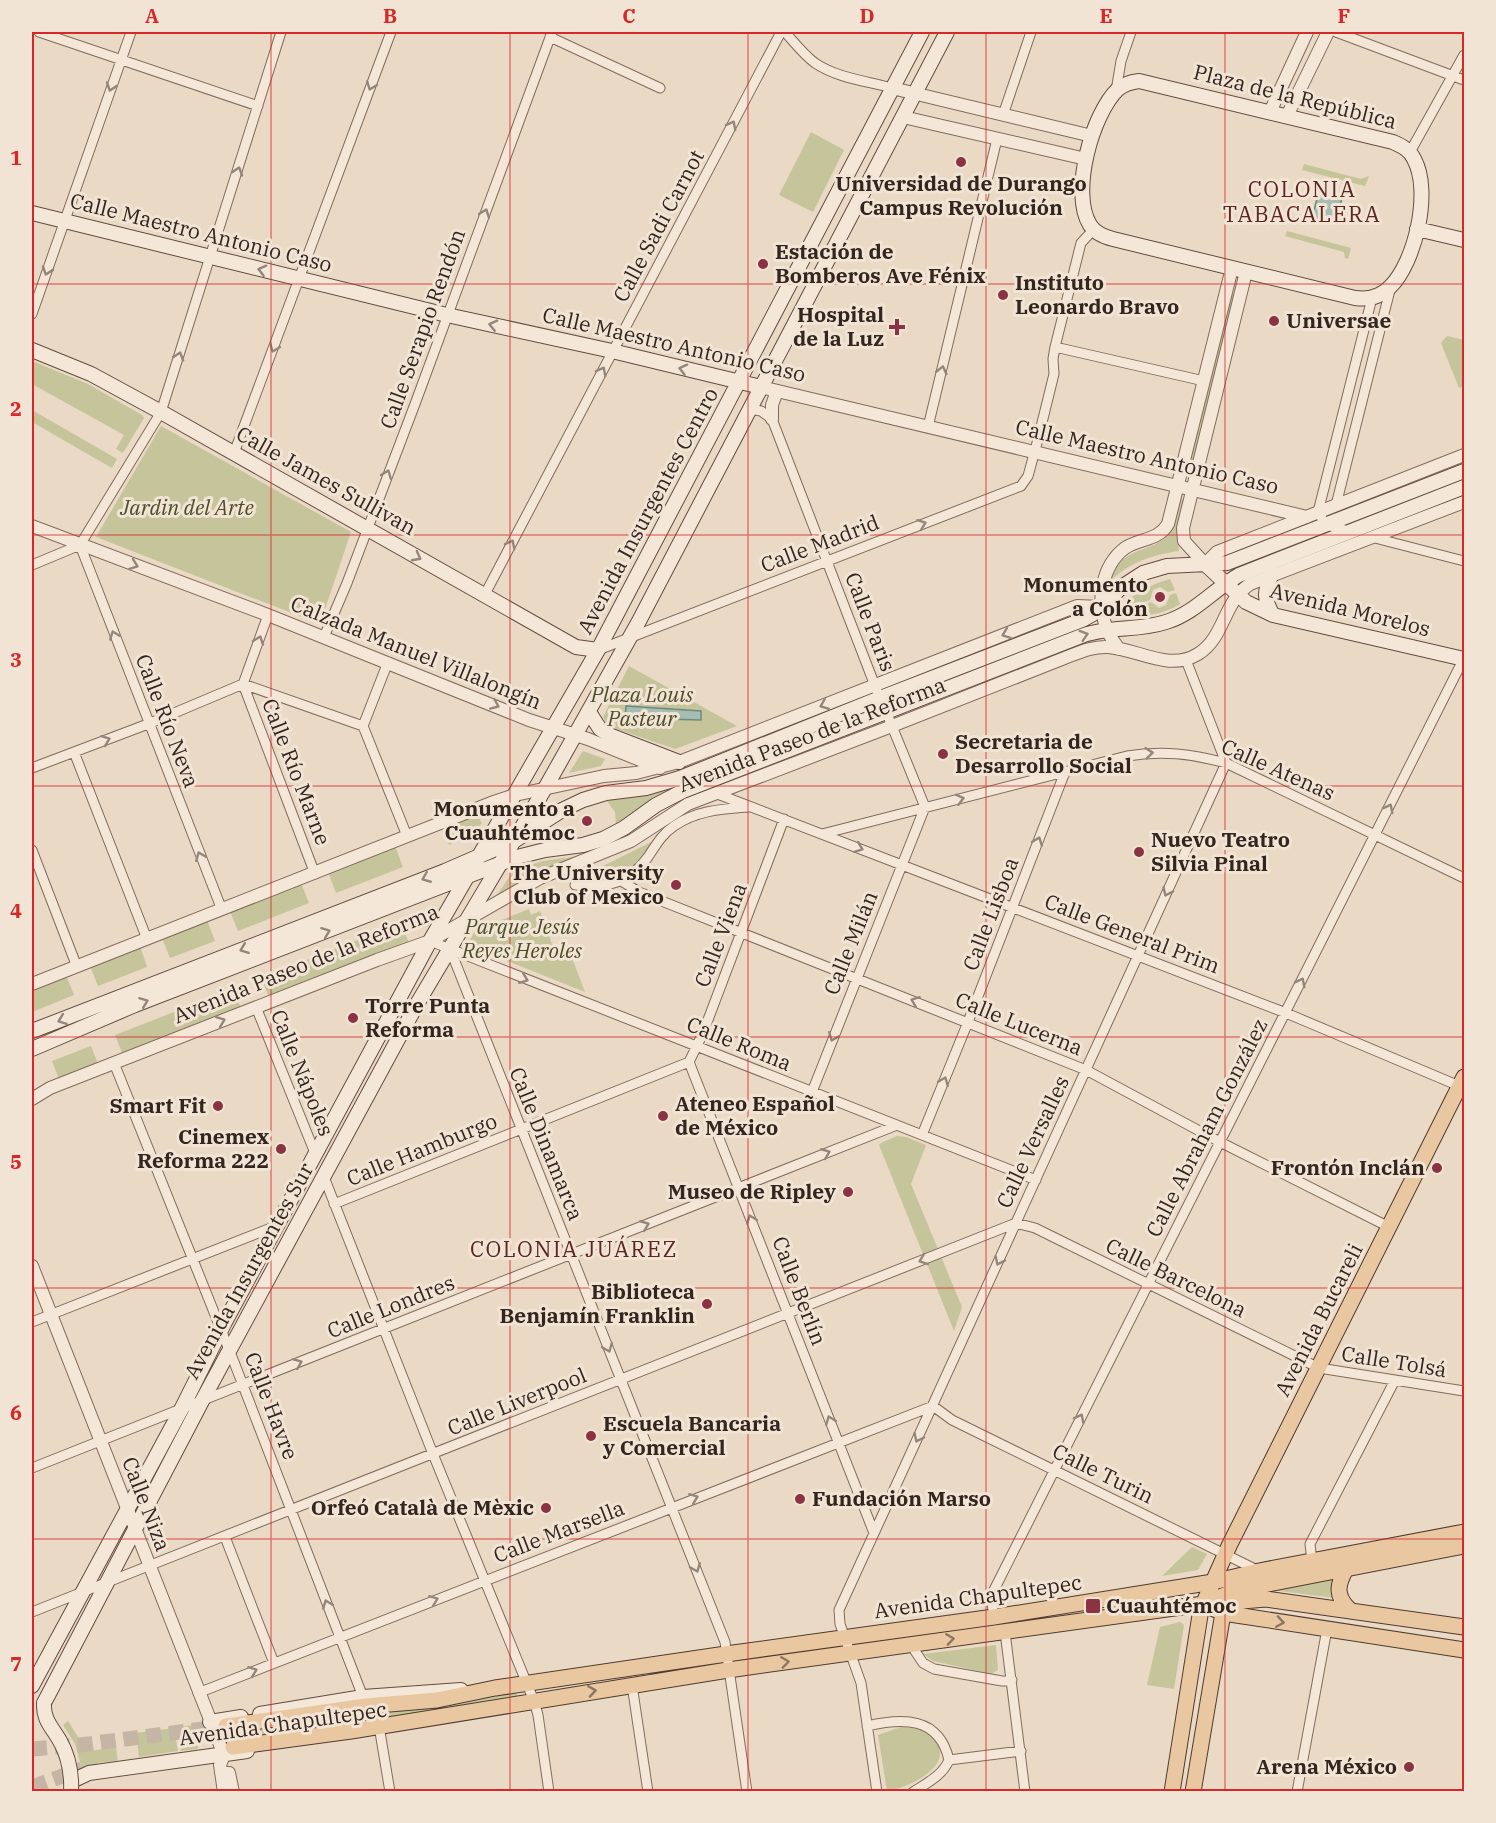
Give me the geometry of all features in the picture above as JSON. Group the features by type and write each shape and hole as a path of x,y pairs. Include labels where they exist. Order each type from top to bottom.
{"main road":[{"name":"Avenida Insurgentes Centro","path":"467,878 598,650 922,32"},
{"name":"Avenida Insurgentes Centro","path":"500,864 576,735 630,637 947,32"},
{"name":"Plaza de la República","path":"1116,91 1128,83 1150,82 1393,142 1410,152 1418,167 1421,184 1417,229 1408,257 1391,286 1372,298"},
{"path":"1116,91 1106,105 1092,136 1086,159 1084,204 1086,216 1094,229 1113,239 1355,298 1372,298"},
{"name":"Calle Maestro Antonio Caso","path":"32,213 447,315 761,387"},
{"path":"1417,229 1464,240"},
{"path":"794,278 813,288"},
{"name":"Calle James Sullivan","path":"32,350 91,374 161,412 576,647 598,650"},
{"name":"Avenida Paseo de la Reforma","path":"32,1032 318,921 514,841 562,810 583,800 606,793 646,788 680,778 878,691 1082,620 1093,614 1123,586 1143,573 1167,566 1227,564 1464,471"},
{"name":"Avenida Paseo de la Reforma","path":"32,1049 135,1005 517,857 603,839 624,828 656,805 697,785 1087,633 1141,628 1181,617 1239,575 1464,487"},
{"name":"Avenida Morelos","path":"1205,564 1255,608 1273,615 1464,659"},
{"path":"1271,576 1266,585 1265,596 1273,615"},
{"path":"589,712 600,729 609,735 679,762"},
{"name":"Avenida Insurgentes Sur","path":"72,1786 68,1757 43,1713 44,1702 202,1401 417,1004 500,864"},
{"name":"Avenida Insurgentes Sur","path":"32,1686 315,1153 430,941 467,878"},
{"name":"Avenida Bucareli","path":"1172,1791 1203,1604 1318,1368 1463,1084"},
{"name":"Avenida Chapultepec","path":"210,1722 363,1697 495,1688 994,1617 1213,1582 1259,1571 1464,1532"},
{"name":"Avenida Chapultepec","path":"1344,1573 1464,1546"},
{"name":"Avenida Chapultepec","path":"225,1760 351,1731 500,1706 728,1670 1203,1604 1237,1590 1464,1555"},
{"path":"1344,1573 1338,1586 1338,1593 1344,1605 1350,1610"},
{"path":"1203,1604 1266,1599 1464,1627"},
{"path":"1203,1604 1223,1613 1464,1650"},
{"path":"1193,1791 1223,1613"},
{"name":"Avenida Chapultepec","path":"226,1726 366,1706 437,1700 495,1688"},
{"name":"Avenida Chapultepec","path":"72,1786 89,1773 225,1760 465,1717 500,1706"}],"street":[{"path":"39,32 258,106"},
{"path":"32,314 131,32"},
{"path":"32,565 80,545 161,412 281,32"},
{"path":"234,453 301,279 391,32"},
{"path":"783,32 805,55 835,73 1092,136"},
{"name":"Calle Sadi Carnot","path":"484,596 783,32"},
{"path":"1003,115 1031,32"},
{"path":"1116,91 1121,61 1131,32"},
{"path":"1270,112 1307,32"},
{"path":"1287,116 1328,32"},
{"path":"1336,32 1464,80"},
{"path":"551,34 660,88"},
{"name":"Calle Serapio Rendón","path":"324,637 347,583 551,34"},
{"path":"1410,152 1464,55"},
{"path":"903,117 1086,159"},
{"path":"928,427 997,139"},
{"name":"Calle Madrid","path":"598,650 1021,486 1028,476 1035,452 1054,374 1055,347 1081,243 1086,234 1094,229"},
{"path":"1119,649 1107,630 1101,607 1106,576 1115,558 1124,549 1155,537 1165,530 1168,524 1204,381 1239,270"},
{"path":"1239,270 1183,528 1184,541 1205,564 1217,552 1464,455"},
{"path":"1336,505 1391,286"},
{"path":"1312,514 1372,298"},
{"path":"1055,347 1204,381"},
{"name":"Calle Maestro Antonio Caso","path":"761,387 1178,486 1312,514"},
{"path":"772,419 772,405 777,391"},
{"path":"750,409 761,411 772,419"},
{"name":"Calle Paris","path":"772,419 925,807"},
{"path":"1226,763 1186,660 1202,652 1216,637 1237,594 1250,584 1464,502"},
{"path":"1312,514 1326,525 1464,561"},
{"name":"Calzada Manuel Villalongín","path":"32,526 268,615 554,728 615,749 715,793 784,819"},
{"name":"Calle Río Neva","path":"80,545 222,910"},
{"path":"243,684 268,615"},
{"name":"Avenida Paseo de la Reforma","path":"32,1100 39,1093 50,1088 430,941 526,884 618,848 642,835 674,812 715,793 1083,651 1096,648 1119,649 1164,660 1186,660"},
{"name":"Calle Abraham González","path":"994,1617 993,1590 1464,659"},
{"path":"388,662 363,726 407,836"},
{"path":"32,768 148,724 243,684 363,726"},
{"name":"Calle Río Marne","path":"243,684 315,874"},
{"name":"Avenida Paseo de la Reforma","path":"32,984 515,795 614,775 636,773 679,762 878,691"},
{"path":"614,775 617,759 615,749"},
{"path":"74,752 147,939"},
{"name":"Calle Atenas","path":"822,834 1065,772 1149,753 1171,752 1226,763 1464,878"},
{"name":"Calle Versalles","path":"877,1791 861,1683 840,1624 839,1610 1226,763"},
{"name":"Calle Lisboa","path":"922,1135 1065,772"},
{"name":"Avenida Paseo de la Reforma","path":"623,882 674,826 700,813 752,807"},
{"name":"Calle Milán","path":"812,1092 925,807"},
{"name":"Calle General Prim","path":"784,819 1286,1012 1463,1084"},
{"name":"Calle Viena","path":"689,1062 697,1047 784,819"},
{"path":"32,850 77,967"},
{"path":"575,885 604,885 623,882"},
{"name":"Calle Lucerna","path":"623,882 639,892 1086,1070 1220,1142 1389,1227"},
{"name":"Calle Roma","path":"430,941 1036,1180"},
{"name":"Calle Dinamarca","path":"450,949 725,1642 747,1791"},
{"name":"Calle Nápoles","path":"256,1007 315,1153"},
{"name":"Calle Hamburgo","path":"334,1204 689,1062"},
{"name":"Calle Berlín","path":"689,1062 874,1533"},
{"name":"Calle Havre","path":"114,1063 230,1351 363,1697"},
{"name":"Calle Londres","path":"32,1468 897,1125"},
{"path":"324,1177 433,1454 534,1701 549,1791"},
{"name":"Calle Barcelona","path":"1016,1223 1035,1228 1318,1368"},
{"name":"Calle Liverpool","path":"32,1612 1016,1223"},
{"path":"32,1322 276,1226"},
{"name":"Calle Niza","path":"32,1266 225,1760"},
{"name":"Calle Tolsá","path":"1318,1368 1464,1391"},
{"path":"1312,1561 1310,1544 1395,1380"},
{"name":"Calle Marsella","path":"198,1693 933,1406"},
{"name":"Calle Turin","path":"933,1406 952,1420 1259,1571"},
{"path":"225,1537 274,1663"},
{"path":"1297,1791 1327,1629"},
{"path":"1005,1632 1025,1791"},
{"path":"912,1645 923,1663 934,1669 995,1680 1012,1680"},
{"path":"632,1685 648,1791"},
{"path":"867,1726 903,1720 920,1724 933,1732 948,1752 949,1760 941,1773 913,1791"},
{"path":"380,1732 390,1791"},
{"path":"949,1760 1021,1751"},
{"path":"224,1791 225,1760"},
{"path":"225,1760 233,1791"}],"green space":[{"path":"811,132 844,150 813,212 779,195"},
{"path":"1304,164 1361,179 1369,176 1365,186 1302,170"},
{"path":"1287,231 1351,248 1348,259 1345,258 1344,252 1285,236"},
{"path":"1230,294 1234,295 1191,474 1187,473"},
{"path":"1447,336 1464,340 1464,386 1459,388 1441,343"},
{"path":"32,361 88,384 142,415 144,418 123,453 116,449 124,435 32,384"},
{"path":"32,410 117,459 112,468 32,422"},
{"name":"Jardin del Arte","path":"161,426 351,532 320,624 96,537"},
{"path":"1180,498 1185,500 1178,540 1179,551 1142,560 1110,581 1115,569 1123,560 1157,543 1170,531"},
{"path":"1170,579 1175,590 1168,592 1160,587 1153,590 1150,600 1116,612 1141,591"},
{"path":"1176,593 1180,604 1173,608 1150,615 1118,618 1121,614 1151,602 1159,608 1166,605 1170,595"},
{"name":"Plaza Louis Pasteur","path":"629,666 737,726 675,749 608,726 603,717"},
{"path":"583,751 605,759 601,766 569,773"},
{"path":"680,784 681,786 650,800 616,824 615,812 607,801 654,794"},
{"path":"483,812 480,820 482,823 468,839 466,836 449,845 443,827"},
{"path":"651,842 645,853 624,873 606,877 583,876"},
{"path":"395,846 403,867 336,893 328,872"},
{"path":"579,856 524,880 493,901 514,870 543,861"},
{"path":"301,883 309,903 238,931 230,911"},
{"name":"Parque Jesús Reyes Heroles","path":"529,909 531,915 540,911 556,955 569,950 585,992 467,945 475,931"},
{"path":"207,920 215,941 170,958 162,938"},
{"path":"401,923 409,943 269,997 261,978"},
{"path":"140,946 147,967 98,986 90,966"},
{"path":"66,975 74,995 32,1012 32,989"},
{"path":"233,989 241,1008 123,1055 115,1035"},
{"path":"91,1046 98,1064 59,1079 52,1061"},
{"path":"897,1136 926,1145 911,1184 962,1307 954,1331 879,1145"},
{"path":"1192,1547 1207,1554 1198,1570 1162,1576"},
{"path":"1334,1578 1334,1598 1272,1590"},
{"path":"1180,1622 1184,1625 1174,1689 1147,1685 1160,1627"},
{"path":"996,1645 998,1670 991,1674 933,1661 923,1654"},
{"path":"516,1693 518,1696 234,1742 229,1731 355,1712 440,1704"},
{"path":"68,1721 83,1745 87,1745 91,1751 116,1747 118,1764 116,1765 115,1761 97,1763 97,1767 83,1773 75,1744 63,1725"},
{"path":"194,1725 198,1749 181,1751 177,1727"},
{"path":"901,1727 914,1728 931,1735 939,1745 940,1757 932,1770 920,1778 887,1791 878,1735"},
{"path":"174,1728 178,1751 139,1757 136,1733"}],"shaded area":[{"path":"1319,192 1342,198 1336,223 1312,217"},
{"path":"626,706 701,711 701,720 625,718"}],"tunnel":[{"path":"32,1749 226,1726"},
{"path":"32,1787 82,1769"}],"place":[{"name":"Universidad de Durango Campus Revolución","path":"961,162"},
{"name":"Estación de Bomberos Ave Fénix","path":"763,264"},
{"name":"Instituto Leonardo Bravo","path":"1003,295"},
{"name":"Universae","path":"1274,321"},
{"name":"Hospital de la Luz","path":"897,327"},
{"name":"Monumento a Colón","path":"1160,597"},
{"name":"Secretaria de Desarrollo Social","path":"943,754"},
{"name":"Monumento a Cuauhtémoc","path":"587,821"},
{"name":"Nuevo Teatro Silvia Pinal","path":"1139,852"},
{"name":"The University Club of Mexico","path":"676,885"},
{"name":"Torre Punta Reforma","path":"353,1018"},
{"name":"Smart Fit","path":"218,1106"},
{"name":"Ateneo Español de México","path":"663,1116"},
{"name":"Cinemex Reforma 222","path":"281,1149"},
{"name":"Frontón Inclán","path":"1437,1168"},
{"name":"Museo de Ripley","path":"848,1192"},
{"name":"Biblioteca Benjamín Franklin","path":"707,1304"},
{"name":"Escuela Bancaria y Comercial","path":"591,1436"},
{"name":"Fundación Marso","path":"800,1499"},
{"name":"Orfeó Català de Mèxic","path":"546,1508"},
{"name":"Cuauhtémoc","path":"1093,1606"},
{"name":"Arena México","path":"1409,1767"}],"district":[{"name":"COLONIA TABACALERA","path":"1302,202"},
{"name":"COLONIA JUÁREZ","path":"574,1249"}]}
